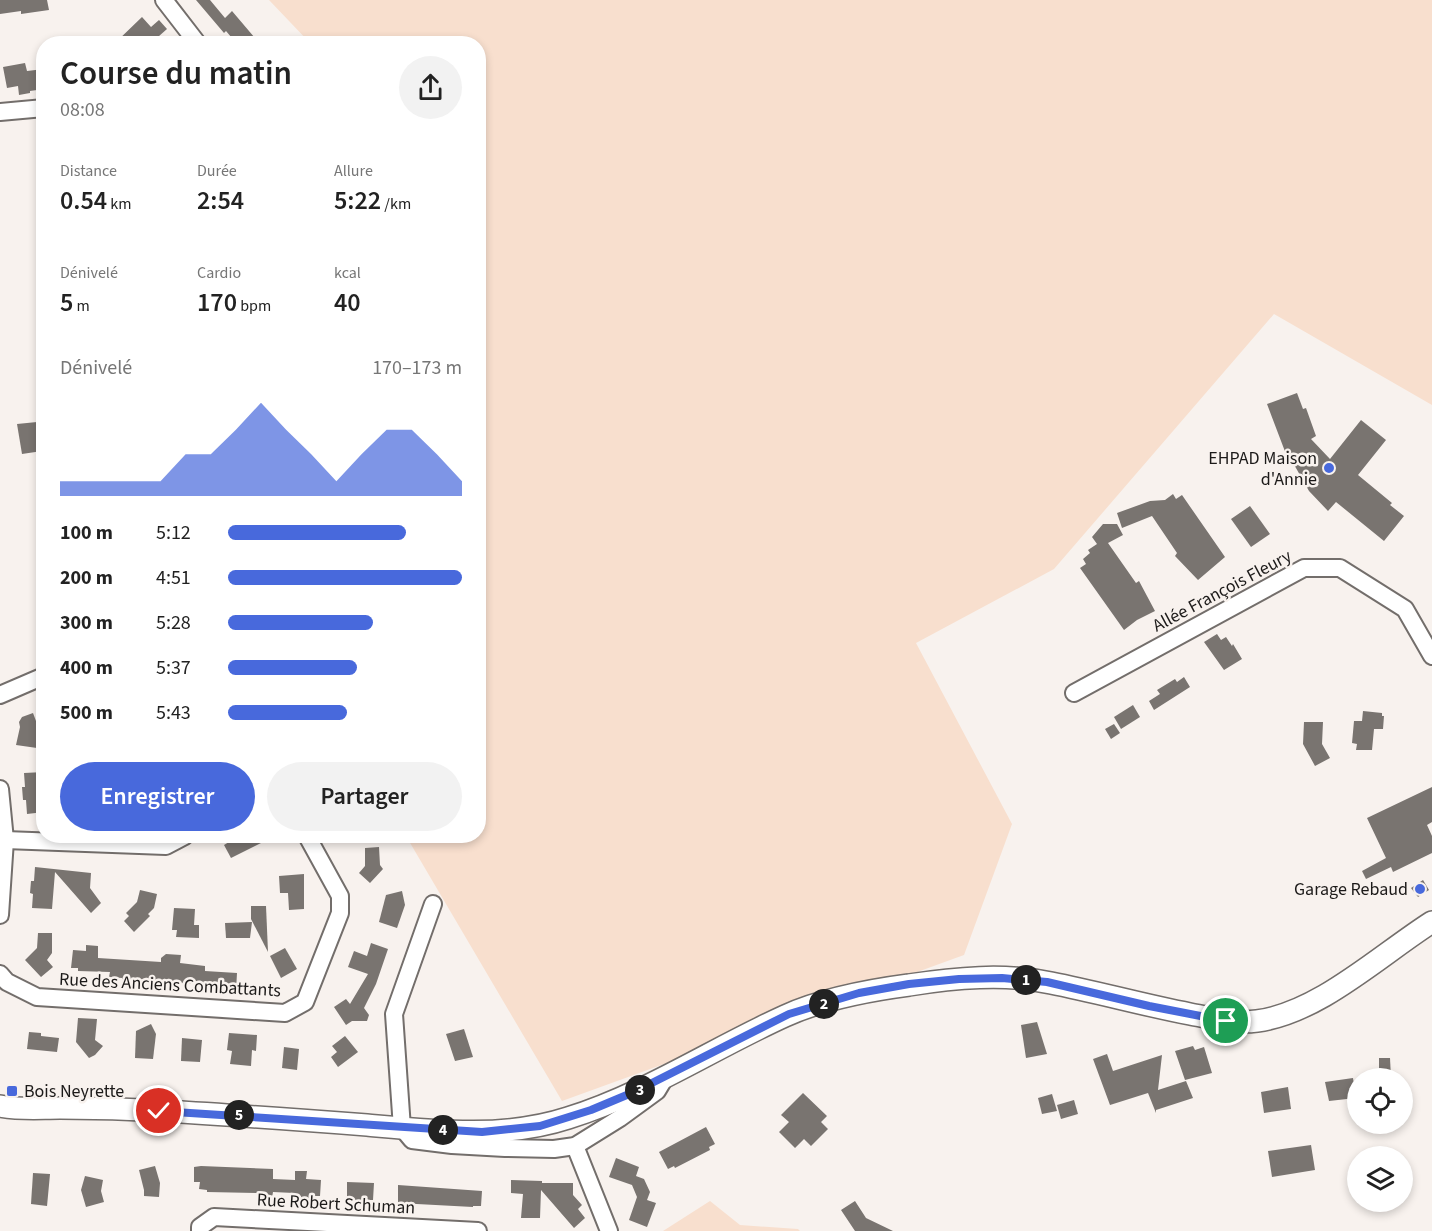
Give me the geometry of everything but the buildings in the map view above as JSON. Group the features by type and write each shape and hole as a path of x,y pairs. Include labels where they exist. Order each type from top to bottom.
{"main road":[{"path":"5,1110 98,1108 170,1111 482,1132 540,1126 591,1110 667,1076 789,1014 859,993 909,984 1002,978 1047,982 1226,1021 1257,1021 1288,1012 1329,993 1432,922"}],"street":[{"path":"164,0 192,36"},
{"path":"0,113 36,109"},
{"name":"Allée François Fleury","path":"1074,693 1304,568 1340,568 1405,609 1432,656"},
{"path":"0,695 36,679"},
{"path":"0,789 5,840 0,915"},
{"path":"5,840 36,841"},
{"path":"86,843 166,846 172,843"},
{"name":"Rue des Anciens Combattants","path":"0,974 7,982 37,997 285,1013 306,1002 340,913 340,896 311,843"},
{"path":"433,904 394,1014 402,1128 412,1140 452,1145 554,1149 575,1146 620,1118 657,1091 667,1076"},
{"path":"575,1146 609,1231"},
{"name":"Rue Robert Schuman","path":"200,1231 200,1227 214,1217 478,1231"}],"shaded area":[{"path":"269,0 1432,0 1432,405 1274,314 1054,569 916,643 1012,824 964,955 562,1101 410,843 486,843 486,36 303,36"},
{"path":"710,1201 740,1225 800,1231 663,1231"}],"place":[{"name":"EHPAD Maison d'Annie","path":"1329,468"},
{"name":"Garage Rebaud","path":"1420,889"},
{"name":"Bois Neyrette","path":"12,1091"}],"route":[{"path":"159,1111 482,1132 540,1126 567,1119 634,1092 789,1014 859,993 909,984 959,979 1002,978 1047,982 1226,1021"}]}
